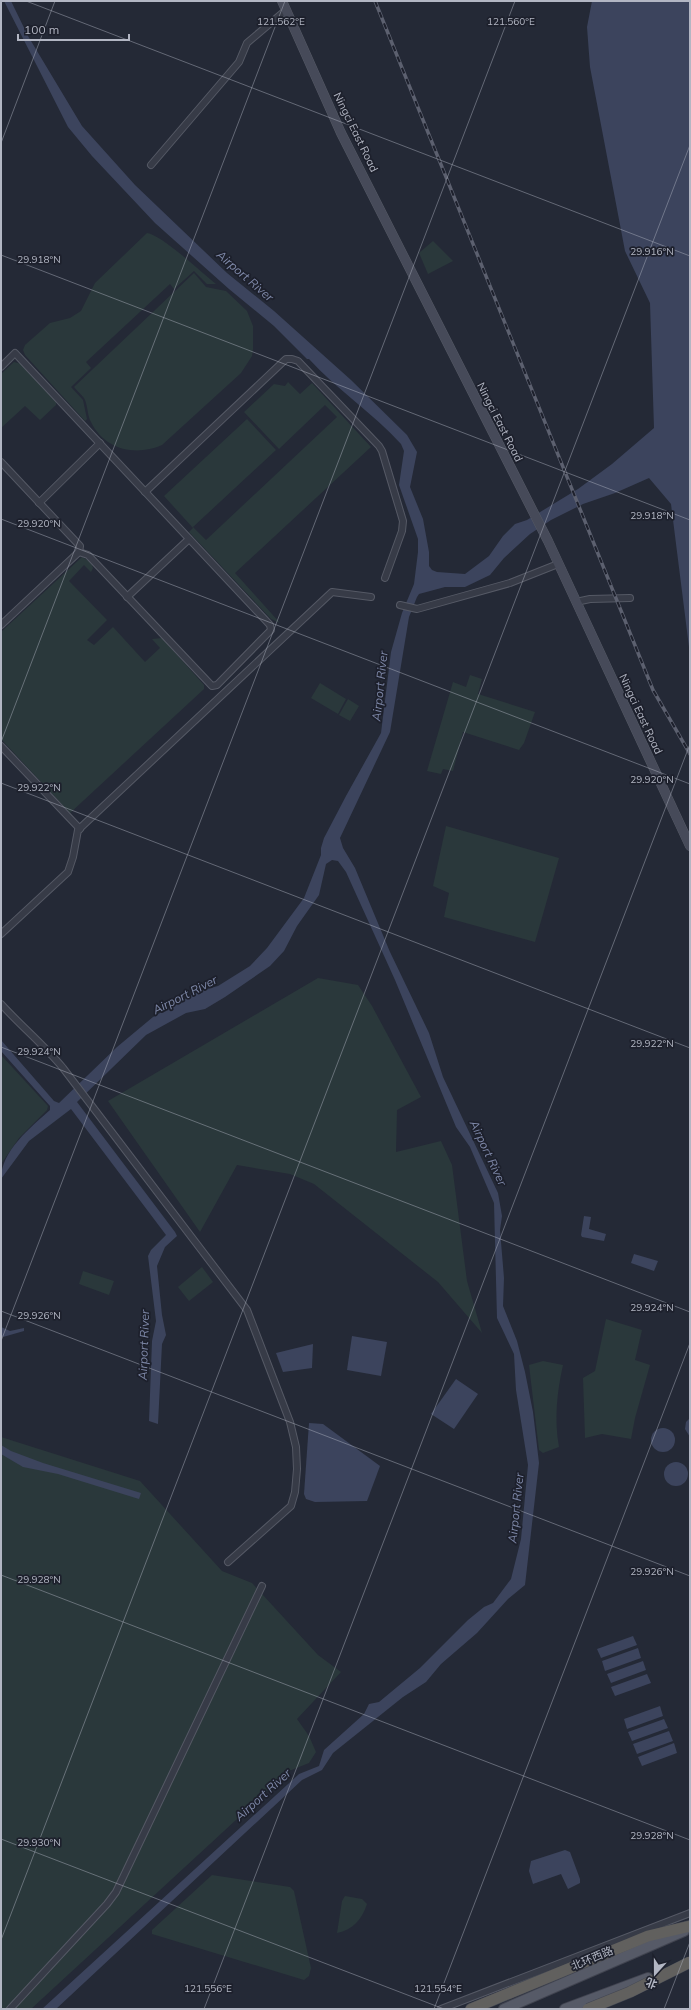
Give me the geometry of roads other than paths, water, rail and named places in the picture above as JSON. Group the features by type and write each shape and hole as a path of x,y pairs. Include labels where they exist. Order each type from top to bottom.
{"highway":[{"path":"471,2009 648,1936 690,1927"},
{"path":"588,2009 630,1992 690,1963"}],"main road":[{"name":"Ningci East Road","path":"284,5 341,133 548,541 690,846"},
{"name":"北环西路","path":"504,2009 690,1927"},
{"path":"565,2009 690,1963"}],"street":[{"path":"151,165 239,62 247,43 284,5"},
{"path":"1,367 15,353 270,625 271,630 216,685 212,686 88,554 79,552"},
{"path":"145,492 286,360 292,358 298,361 379,446 382,451 403,520 402,531 385,578"},
{"path":"39,503 100,444"},
{"path":"1,462 80,546 79,552 1,625"},
{"path":"127,597 189,538"},
{"path":"400,604 417,609 510,583 558,564"},
{"path":"1,934 68,872 80,829 332,592 371,597"},
{"path":"576,602 590,599 630,598"},
{"path":"1,746 80,829"},
{"path":"1,1004 24,1029 46,1048 63,1068 247,1310 290,1422 296,1447 297,1469 292,1506 228,1562"},
{"path":"10,2009 107,1904 116,1892 262,1586"},
{"path":"441,2009 690,1913"}],"water":[{"path":"4,1 11,1 28,36 82,126 135,185 227,273 274,311 351,380 407,435 417,452 410,487 423,519 429,552 429,566 432,570 437,572 465,574 489,556 503,536 515,524 527,520 578,489 612,464 654,428 650,303 625,251 590,67 587,27 592,1 690,1 690,655 671,504 649,478 615,493 583,504 551,520 530,534 504,558 490,575 465,587 445,587 419,594 417,597 409,617 390,732 340,838 343,848 355,868 390,952 429,1033 443,1077 498,1193 502,1216 500,1230 504,1278 503,1306 517,1341 525,1372 533,1412 539,1463 525,1585 508,1599 477,1633 441,1664 426,1682 403,1697 333,1753 322,1770 302,1780 56,2009 42,2009 299,1774 319,1766 324,1750 364,1714 369,1704 379,1702 420,1668 468,1620 484,1607 493,1603 511,1579 521,1539 528,1465 516,1390 514,1354 497,1318 494,1203 470,1147 456,1127 395,980 346,872 338,861 332,860 326,864 319,895 297,926 284,951 270,966 205,1009 186,1013 146,1035 77,1102 177,1236 165,1247 157,1266 162,1315 166,1335 162,1344 158,1424 149,1421 152,1341 156,1321 148,1256 151,1250 166,1235 71,1109 29,1141 1,1179 2,1169 11,1149 26,1132 50,1110 50,1106 1,1051 1,1040 54,1101 59,1103 117,1047 153,1017 197,992 218,986 250,966 267,948 304,898 321,855 321,848 324,838 381,733 391,652 402,613 414,584 418,552 418,539 399,485 404,451 401,444 379,422 331,381 309,359 307,359 274,326 229,289 155,223 92,156 68,127"},
{"path":"584,1216 591,1217 589,1229 606,1234 604,1241 582,1237"},
{"path":"634,1254 658,1261 654,1271 631,1263"},
{"path":"1,1327 10,1331 24,1328 24,1331 3,1337 1,1335"},
{"path":"352,1336 387,1342 381,1376 347,1370"},
{"path":"313,1344 312,1368 283,1372 276,1353"},
{"path":"456,1379 478,1394 454,1429 431,1414"},
{"path":"690,1418 690,1437 685,1429 686,1422"},
{"path":"309,1423 323,1424 380,1466 367,1501 315,1502 306,1499 304,1494"},
{"path":"663,1428 668,1429 674,1435 674,1445 668,1451 663,1452 658,1451 652,1445 651,1440 652,1435 658,1429"},
{"path":"1,1445 11,1451 43,1463 141,1493 139,1499 58,1474 23,1467 1,1454"},
{"path":"676,1462 681,1463 687,1469 687,1479 681,1485 676,1486 671,1485 665,1479 664,1474 665,1469 671,1463"},
{"path":"633,1636 637,1645 601,1658 597,1649"},
{"path":"638,1648 641,1658 605,1671 602,1661"},
{"path":"643,1661 646,1670 611,1683 607,1674"},
{"path":"647,1674 651,1683 615,1696 611,1687"},
{"path":"660,1706 663,1716 627,1729 624,1719"},
{"path":"664,1719 668,1728 632,1741 628,1732"},
{"path":"669,1731 673,1741 637,1754 633,1744"},
{"path":"674,1743 677,1753 642,1766 638,1757"},
{"path":"565,1850 570,1852 580,1879 580,1883 568,1889 561,1874 533,1884 529,1871 531,1861"}],"railway":[{"path":"375,1 653,690 690,754"}],"water label":[{"name":"Airport River","path":"245,276"},
{"name":"Airport River","path":"380,686"},
{"name":"Airport River","path":"185,995"},
{"name":"Airport River","path":"488,1153"},
{"name":"Airport River","path":"144,1345"},
{"name":"Airport River","path":"516,1508"},
{"name":"Airport River","path":"263,1795"}]}
